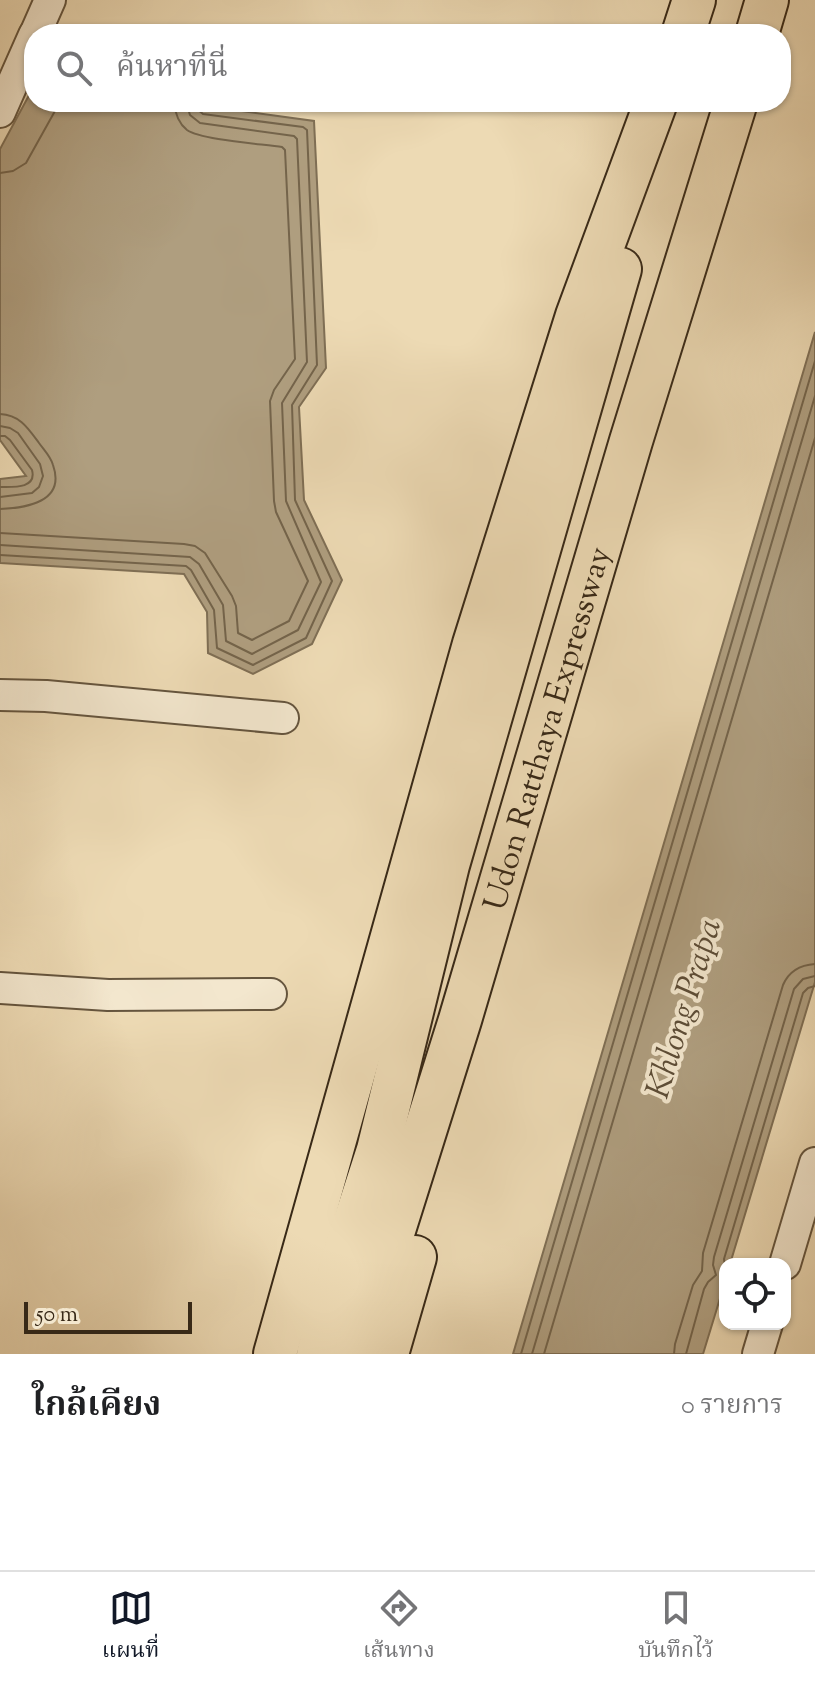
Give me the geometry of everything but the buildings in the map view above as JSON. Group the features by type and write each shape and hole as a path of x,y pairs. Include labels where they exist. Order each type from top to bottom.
{"highway":[{"path":"760,24 767,0"},
{"path":"275,1354 474,644 577,316 652,112"},
{"name":"Udon Ratthaya Expressway","path":"318,1354 344,1255 378,1150 448,865 606,324 662,112"},
{"name":"Udon Ratthaya Expressway","path":"355,1354 514,844 631,441 733,112"},
{"path":"387,1354 417,1252 460,1020"}],"street":[{"path":"39,24 50,0"},
{"path":"0,112 24,58"},
{"path":"0,695 46,696 283,718"},
{"path":"0,988 108,995 271,994"},
{"path":"787,1258 815,1163"},
{"path":"758,1354 765,1330"}],"water":[{"path":"24,105 24,112 249,112 314,121 326,368 299,407 304,500 342,580 312,644 253,674 208,653 207,612 184,574 0,563 0,479 26,476 0,440 0,149"},
{"name":"Khlong Prapa","path":"815,332 815,982 732,1258 719,1258 719,1302 703,1354 513,1354"}]}
